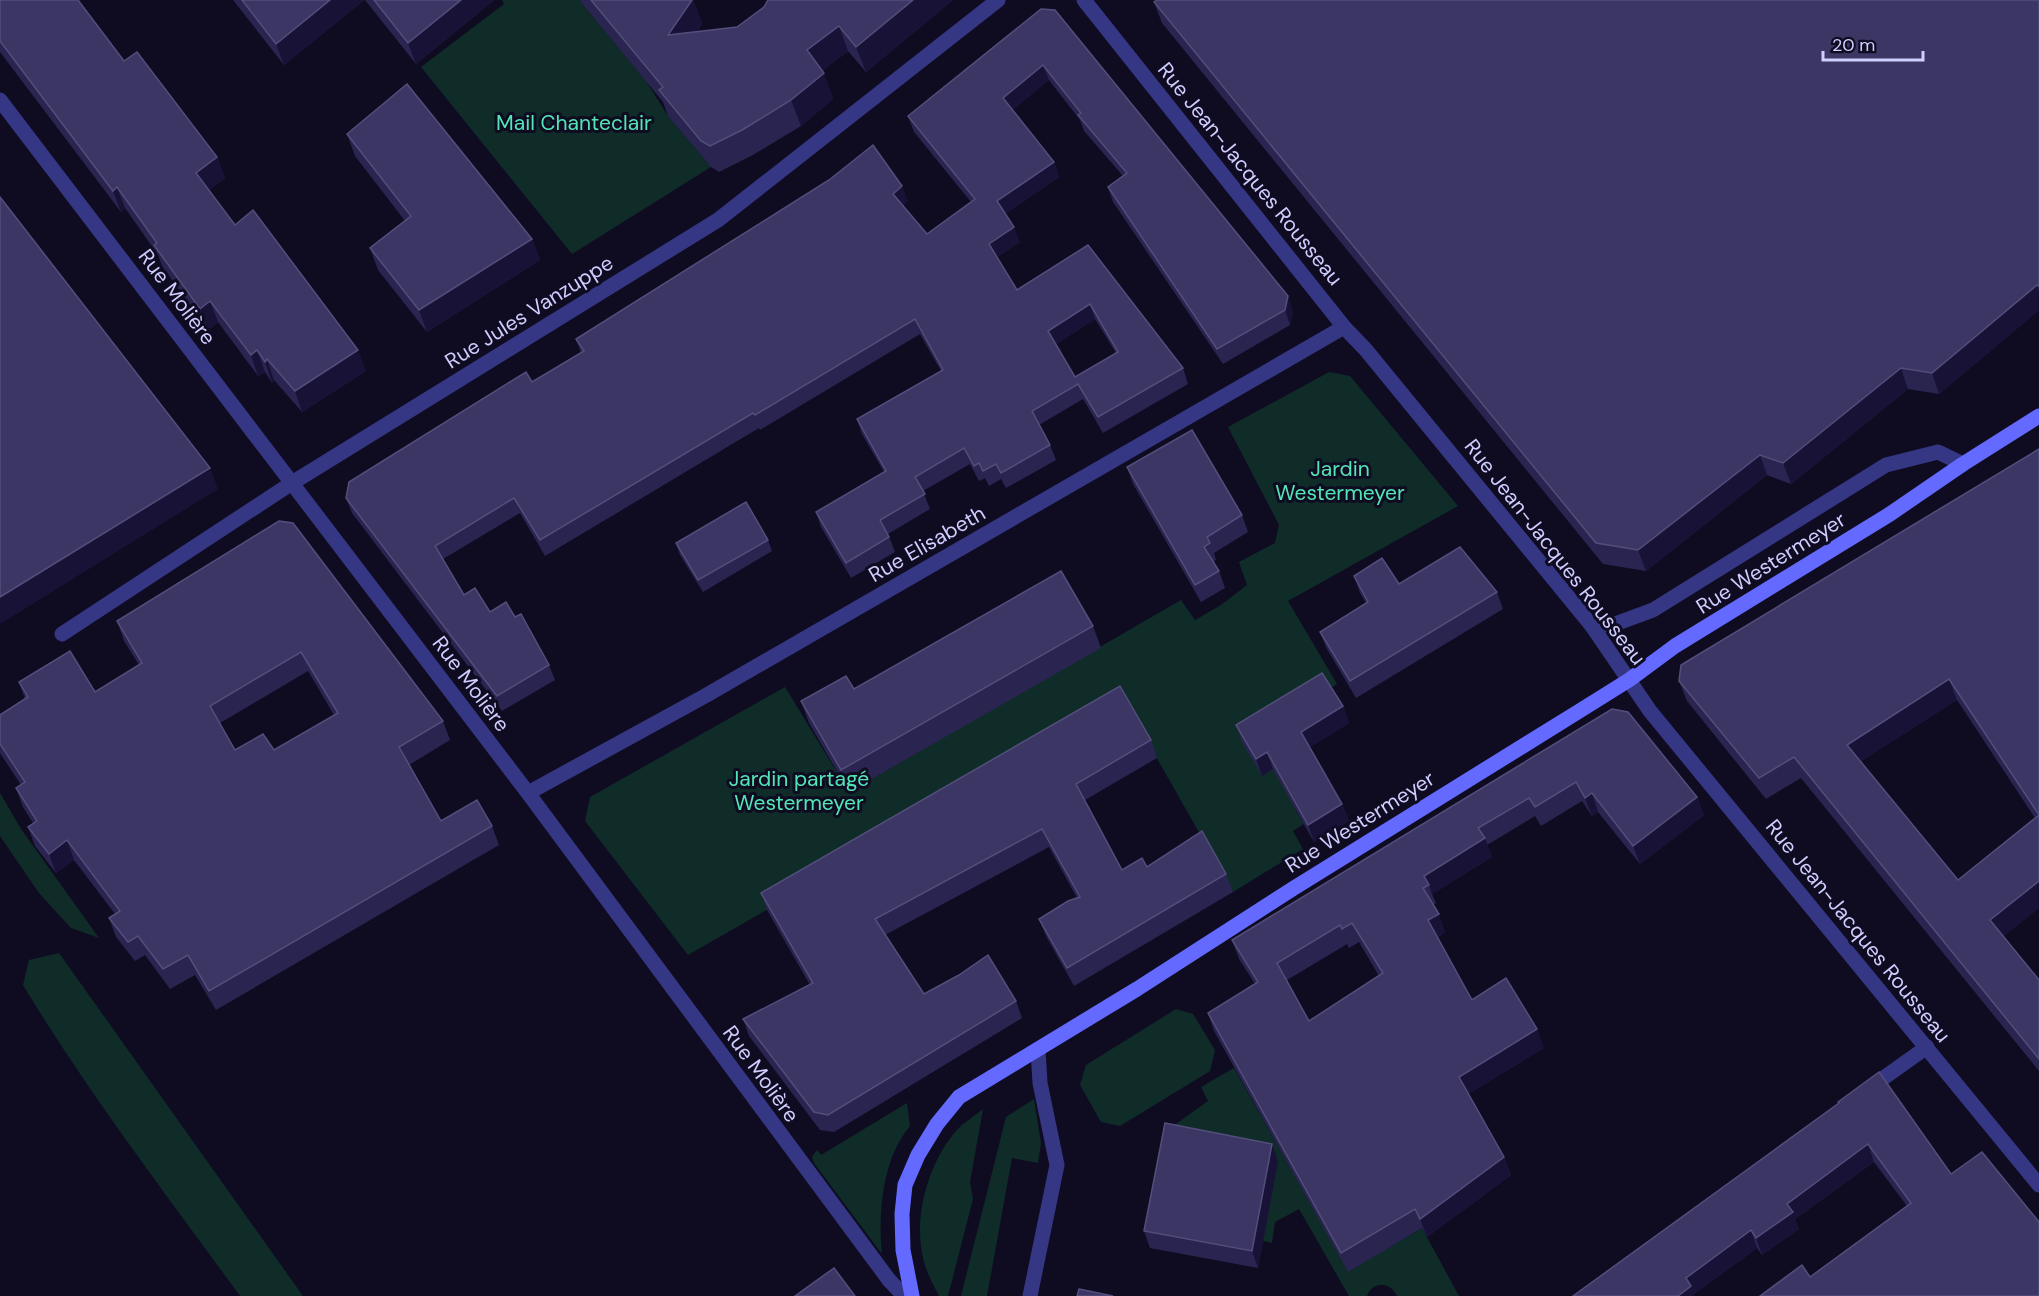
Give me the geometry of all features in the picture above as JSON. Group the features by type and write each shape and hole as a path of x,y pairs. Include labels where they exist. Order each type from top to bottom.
{"main road":[{"name":"Rue Westermeyer","path":"912,1296 903,1250 902,1214 905,1185 918,1155 940,1119 960,1097 1137,989 1294,888 1629,680 1675,646 1890,514 2039,416"}],"street":[{"name":"Rue Jules Vanzuppe","path":"62,634 292,483 718,220 999,0"},
{"name":"Rue Jean-Jacques Rousseau","path":"1084,0 1344,327 1366,350 1592,626 1650,711 2039,1185"},
{"name":"Rue Molière","path":"0,100 528,794 793,1153 889,1280 904,1296"},
{"name":"Rue Elisabeth","path":"528,794 716,690 1344,327"},
{"name":"Rue Westermeyer","path":"1592,626 1615,624 1653,610 1886,465 1938,452 1963,464"},
{"path":"1860,1095 1927,1047"},
{"path":"1030,1296 1056,1165 1041,1083 1038,1049"}],"green space":[{"name":"Mail Chanteclair","path":"502,0 579,0 646,81 668,116 711,167 572,254 421,67 504,4"},
{"name":"Jardin Westermeyer","path":"1329,372 1350,376 1458,506 1288,601 1337,684 1243,742 1279,765 1296,811 1304,824 1293,831 1303,849 1233,892 1126,704 688,955 585,821 590,797 785,687 849,792 1181,600 1195,620 1221,605 1247,585 1239,562 1275,543 1279,525 1228,427"},
{"path":"0,793 21,829 99,938 71,928 39,893 0,836"},
{"path":"59,953 303,1296 240,1296 128,1143 74,1065 23,985 29,960"},
{"path":"1176,1009 1193,1014 1215,1050 1210,1071 1120,1126 1101,1122 1080,1085 1086,1065"},
{"path":"1234,1068 1348,1271 1422,1228 1459,1296 1397,1296 1391,1288 1378,1285 1373,1287 1367,1296 1349,1296 1299,1209 1275,1222 1272,1243 1263,1241 1278,1161 1171,1140 1169,1129 1208,1101 1201,1087"},
{"path":"1034,1099 1041,1143 1038,1163 1012,1158 987,1296 961,1296 1006,1117"},
{"path":"907,1103 910,1126 893,1154 884,1187 881,1221 882,1254 814,1163 812,1157 817,1150 821,1155"},
{"path":"983,1109 970,1182 973,1199 948,1296 939,1296 926,1267 920,1241 922,1207 926,1190 938,1157 947,1143 960,1127"}],"building":[{"path":"0,0 78,0 124,61 137,52 217,157 196,173 235,225 253,210 358,350 295,391 267,359 265,362 257,350 251,355 210,301 200,309 154,245 157,243 117,187 113,191 0,41"},
{"path":"242,0 330,0 276,44"},
{"path":"374,0 461,0 408,43"},
{"path":"591,0 692,0 668,35 737,27 764,7 768,0 913,0 856,47 839,26 807,50 824,73 791,100 742,130 710,146 701,141 659,90 663,87"},
{"path":"1157,0 2039,0 2039,286 2037,285 1932,373 1901,368 1783,463 1760,455 1638,550 1596,543 1154,2"},
{"path":"1041,9 1055,10 1288,296 1285,310 1217,349 1108,187 1127,173 1078,115 1081,113 1043,65 1003,98 1054,162 997,201 1014,227 989,244 1017,290 1088,245 1183,368 1098,417 1078,384 1032,411 1050,445 1001,473 996,464 983,471 979,463 974,466 964,448 915,477 925,494 880,520 889,537 846,563 816,512 886,471 857,419 943,370 915,319 540,540 514,498 435,546 464,595 475,588 490,612 506,602 515,617 521,614 549,665 497,696 346,498 349,482 526,372 532,382 584,351 576,339 829,180 873,145 902,186 893,194 927,234 975,199 908,116","holes":["1090,304 1118,352 1075,377 1048,331"]},
{"path":"407,84 532,239 419,310 370,248 411,216 347,134"},
{"path":"0,197 210,468 0,597"},
{"path":"1192,430 1242,515 1207,537 1210,543 1204,547 1219,571 1195,585 1127,467"},
{"path":"2039,449 2039,815 2039,881 1990,920 2039,980 2039,1059 1794,757 1759,778 1679,681 1681,665","holes":["1949,679 2039,815 1958,880 1847,745"]},
{"path":"746,502 768,540 698,580 676,543"},
{"path":"279,521 293,523 443,721 399,747 441,821 477,800 492,826 209,991 188,955 163,969 138,936 128,942 109,918 120,911 67,840 49,854 28,827 37,821 16,788 25,782 0,744 0,715 28,697 19,682 70,651 95,692 142,663 117,621","holes":["301,652 338,713 274,750 263,734 235,750 210,706"]},
{"path":"1460,547 1497,592 1350,681 1320,632 1368,602 1354,576 1382,558 1399,584"},
{"path":"1061,571 1093,626 841,770 801,701 846,676 854,689"},
{"path":"1322,673 1343,706 1301,732 1342,804 1308,825 1267,752 1256,759 1236,725"},
{"path":"1120,686 1151,740 1076,784 1122,870 1142,858 1147,867 1202,831 1226,874 1067,968 1039,919 1068,901 1080,897 1042,829 875,919 924,994 959,975 988,955 1016,1001 828,1115 814,1112 743,1019 813,983 761,893"},
{"path":"1612,709 1628,712 1697,797 1633,846 1592,793 1585,798 1576,782 1535,807 1529,798 1478,828 1485,838 1424,876 1429,885 1423,888 1439,914 1428,920 1472,1000 1506,978 1537,1029 1459,1077 1504,1157 1420,1219 1415,1209 1341,1253 1208,1013 1258,982 1232,940","holes":["1352,923 1383,973 1309,1021 1277,963 1340,925 1342,929"]},
{"path":"1879,1072 1951,1174 1982,1152 2039,1222 2039,1296 1760,1296 1802,1265 1810,1277 1911,1203 1868,1144 1787,1204 1793,1212 1756,1238 1751,1230 1686,1278 1691,1286 1678,1296 1573,1296 1839,1103"},
{"path":"1165,1123 1272,1144 1252,1251 1144,1231"},
{"path":"834,1268 855,1296 795,1296"},
{"path":"1079,1289 1113,1296 1077,1296"}],"park label":[{"name":"Jardin partagé Westermeyer","path":"799,791"}]}
